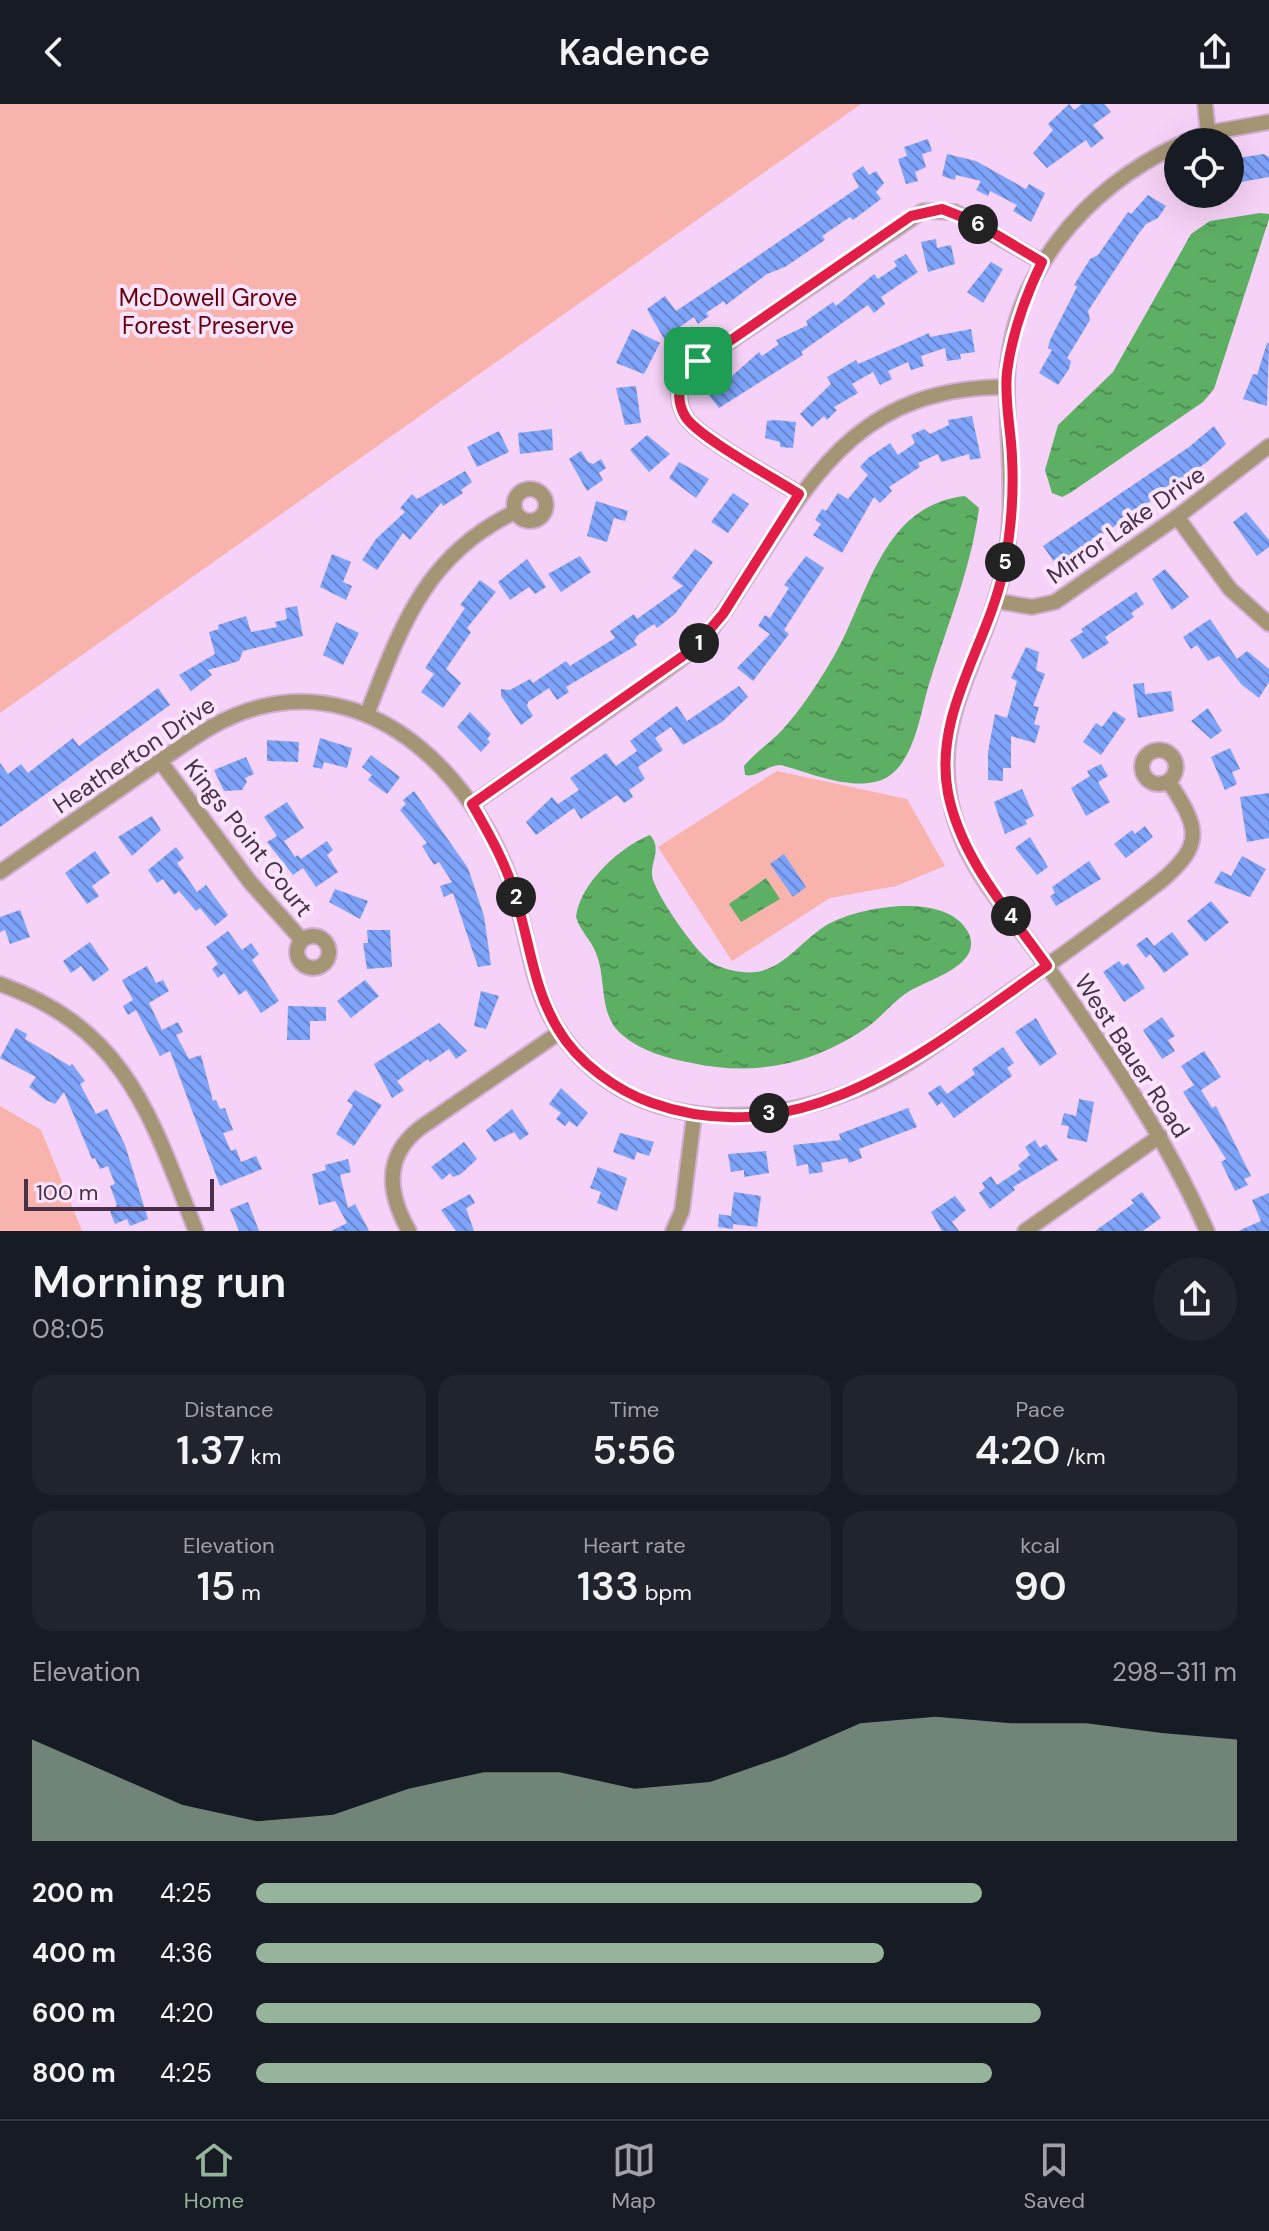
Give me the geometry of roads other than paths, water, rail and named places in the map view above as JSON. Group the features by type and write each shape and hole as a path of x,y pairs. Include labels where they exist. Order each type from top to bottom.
{"street":[{"path":"1205,104 1207,128"},
{"path":"1236,128 1269,122"},
{"name":"West Bauer Road","path":"1164,153 1126,173 1092,201 1042,262 1016,324 1007,387 1012,499 1009,540 996,601 953,710 947,743 948,791 958,832 981,872 1130,1084 1160,1136 1207,1231"},
{"path":"799,494 689,422 679,399 680,387 689,369 923,211 955,212 1042,262"},
{"path":"472,804 693,649 723,614 799,494 837,449 884,416 938,395 1007,387"},
{"name":"Mirror Lake Drive","path":"996,601 1032,607 1055,602 1177,517 1269,446"},
{"path":"367,714 401,629 428,582 477,532 515,512"},
{"path":"1177,517 1230,589 1269,624"},
{"name":"Heatherton Drive","path":"0,872 224,719 265,705 305,701 367,714 422,749 472,804 506,870 519,908 536,984 560,1032 599,1073 623,1090 694,1116 787,1111 866,1086 918,1057 1160,882 1190,852 1193,822 1169,782"},
{"name":"Kings Point Court","path":"160,761 250,882 302,940"},
{"path":"0,984 63,1013 110,1054 131,1082 151,1118 196,1231"},
{"path":"409,1231 391,1190 391,1175 401,1147 420,1128 560,1032"},
{"path":"673,1231 682,1211 694,1116"},
{"path":"1025,1231 1160,1136"}],"water":[{"path":"1269,214 1269,219 1214,389 1203,402 1070,493 1062,497 1052,493 1045,470 1058,425 1113,372 1191,234 1210,221"},
{"path":"965,496 979,508 970,553 916,732 898,768 878,781 864,783 835,781 781,765 754,775 745,775 744,766 784,728 822,676 893,538 912,518 935,504"},
{"path":"650,835 656,850 652,875 660,895 698,949 719,966 743,972 761,971 778,963 825,926 840,919 879,908 902,906 943,911 958,920 969,934 971,945 968,955 949,971 905,994 849,1039 806,1058 784,1064 739,1068 692,1063 654,1053 636,1045 613,1025 606,1006 596,953 576,917 579,904 593,879 614,857"},
{"path":"766,878 780,899 741,922 729,904"}],"park label":[{"name":"McDowell Grove Forest Preserve","path":"208,312"}]}
